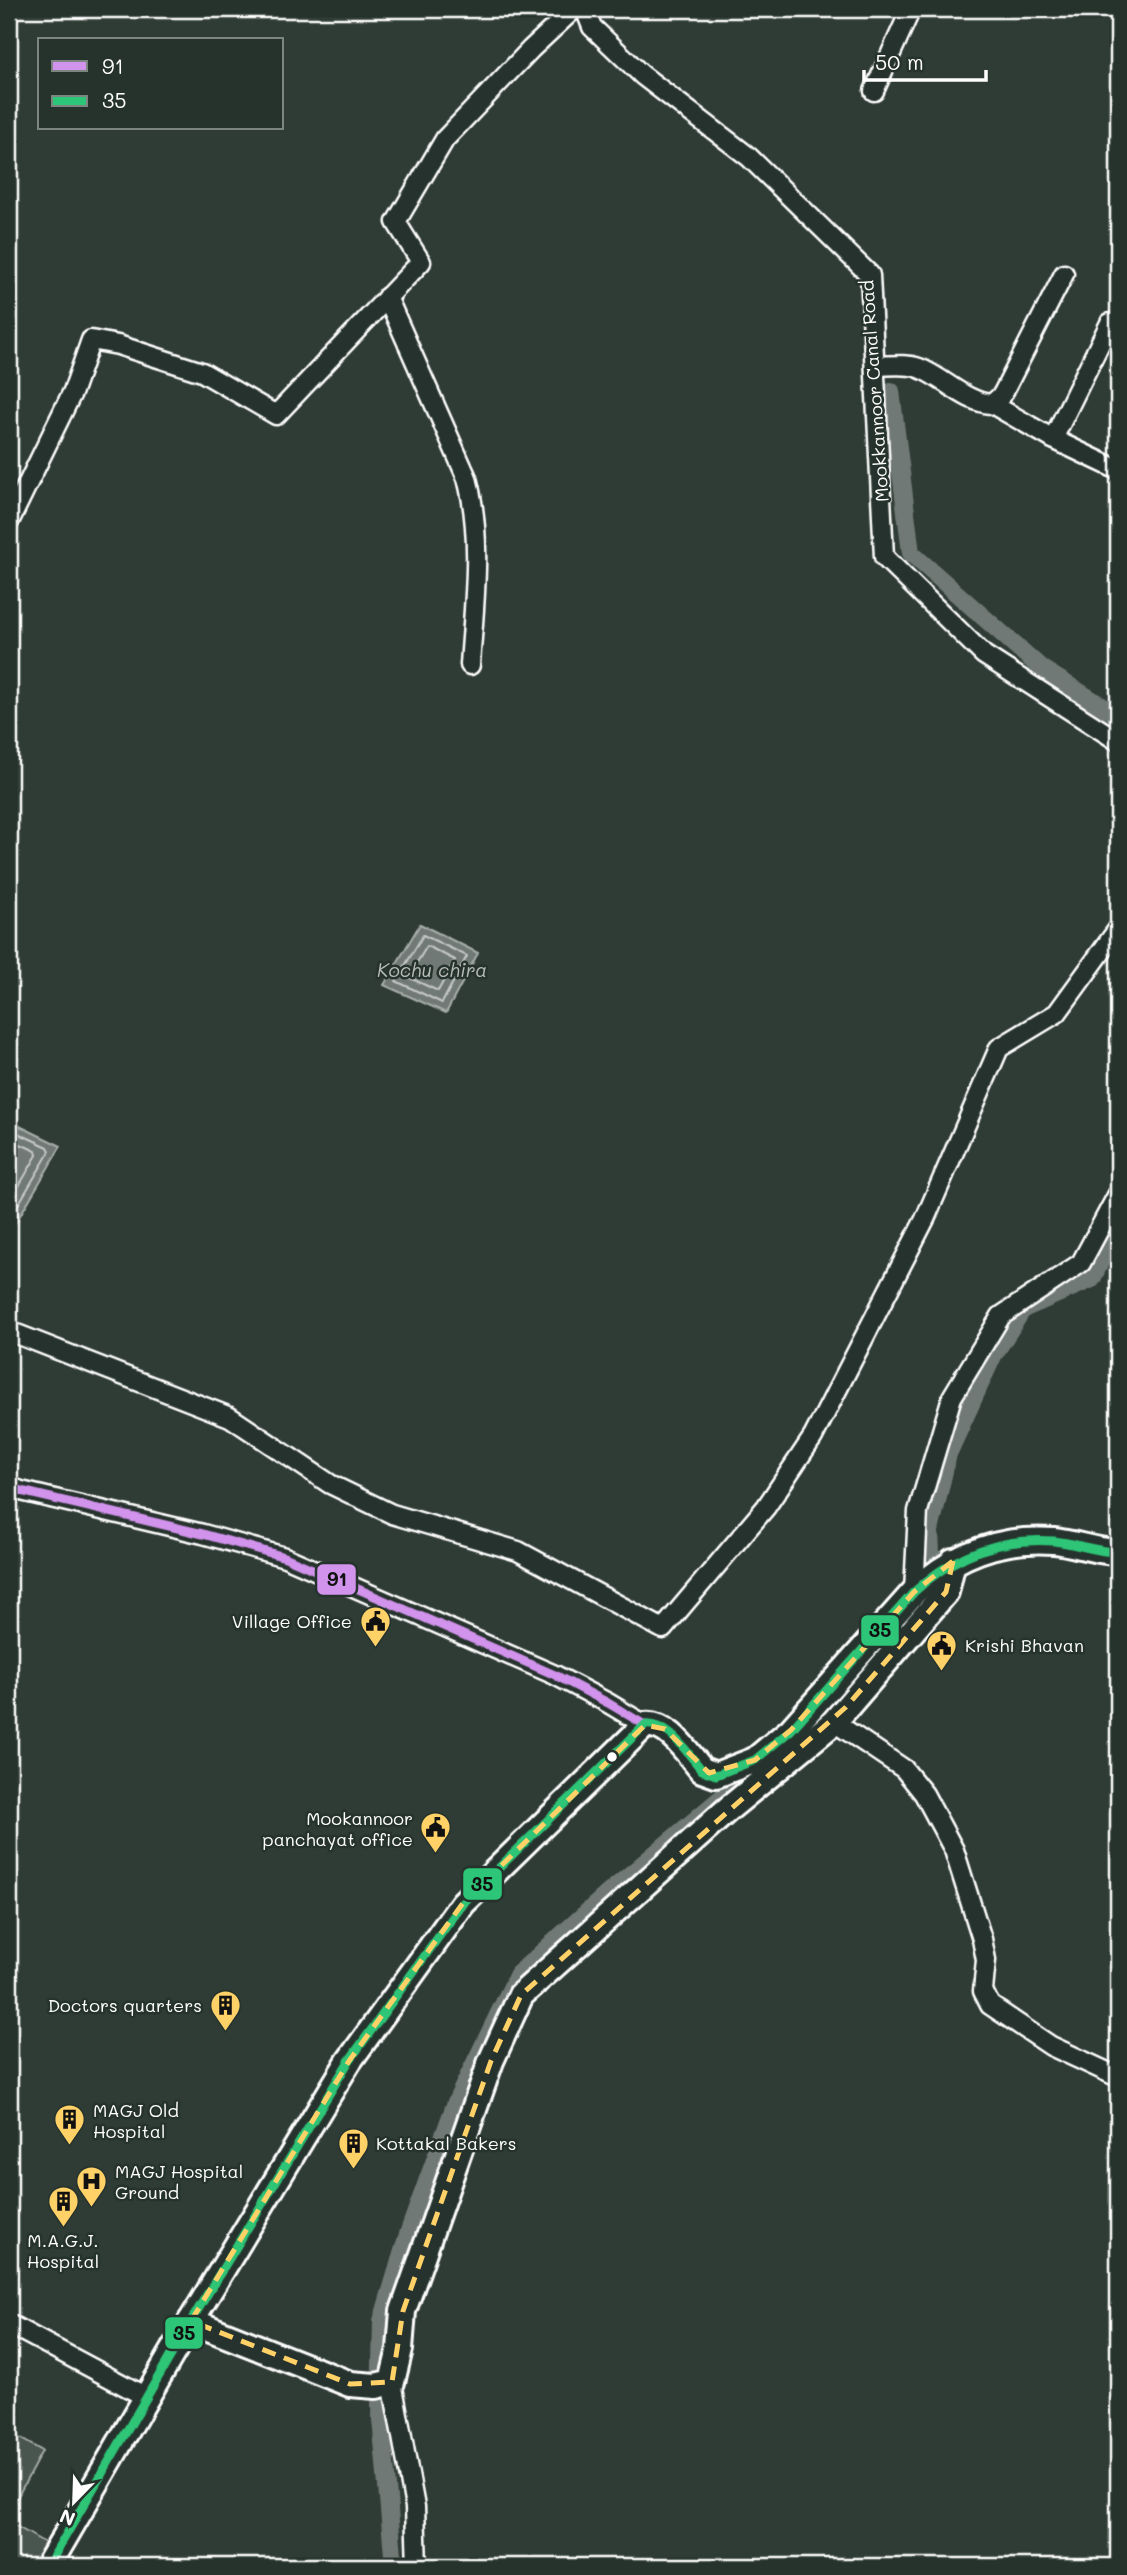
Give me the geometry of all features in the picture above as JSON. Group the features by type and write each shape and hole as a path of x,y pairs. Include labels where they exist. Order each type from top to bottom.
{"main road":[{"path":"48,2566 191,2321 349,2060 463,1903 645,1725 655,1724 665,1729 702,1770 709,1773 716,1774 755,1760 791,1730 933,1576 985,1547 1011,1542 1053,1541 1118,1552"},
{"path":"191,2321 350,2384 385,2384 400,2349 403,2311 491,2061 521,1995 727,1810 834,1721 946,1592 933,1576"}],"street":[{"path":"9,522 73,391 91,340 118,345 202,372 276,415 421,262 396,222 445,139 531,49 574,9"},
{"name":"Mookkannoor Canal Road","path":"585,9 592,27 642,75 749,157 870,275 884,557 985,655 1118,741"},
{"path":"874,91 911,9"},
{"path":"992,404 1002,395 1064,274"},
{"path":"387,297 467,478 473,503 477,573 470,665"},
{"path":"1054,439 1110,323"},
{"path":"875,366 918,367 979,402 992,404 1054,439 1118,470"},
{"path":"9,1331 230,1418 330,1484 392,1514 518,1550 663,1629 766,1507 813,1437 926,1219 999,1048 1057,1013 1118,929"},
{"path":"933,1576 918,1511 953,1397 1000,1316 1081,1263 1118,1194"},
{"path":"9,1486 285,1557 555,1675 645,1725"},
{"path":"834,1721 904,1769 924,1794 954,1850 982,1939 986,1960 983,1991 989,2005 1051,2046 1118,2077"},
{"path":"9,2324 146,2397"},
{"path":"385,2384 415,2507 417,2566"}],"highlighted area":[{"path":"953,1561 946,1592 846,1707 521,1995 491,2061 403,2311 392,2382 350,2384 191,2321 349,2061 463,1903 645,1725 665,1729 709,1773 755,1760 791,1730 914,1592"}],"shaded area":[{"path":"9,2432 42,2451 9,2513"},
{"path":"9,2522 45,2543 31,2566 9,2566"}],"water":[{"name":"Kochu chira","path":"420,924 478,953 446,1013 384,985"},
{"path":"9,1121 61,1146 12,1229 9,1228"}],"waterway":[{"path":"891,391 911,553 1042,669 1118,716"},
{"path":"932,1575 930,1531 948,1454 993,1356 1023,1309 1092,1279 1118,1225"},
{"path":"802,1730 832,1706 846,1690"},
{"path":"394,2566 380,2407 382,2321 408,2234 456,2102 518,1974 605,1896 765,1761"}],"transit line":[{"name":"91","path":"9,1486 285,1557 555,1675 645,1725"},
{"name":"35","path":"48,2566 191,2321 349,2061 463,1903 645,1725 654,1725 670,1733 702,1770 716,1775 755,1760 791,1730 914,1592 961,1559 996,1546 1034,1541 1062,1542 1118,1552"}],"place":[{"name":"Village Office","path":"375,1648"},
{"name":"Krishi Bhavan","path":"942,1672"},
{"name":"Mookannoor panchayat office","path":"436,1855"},
{"name":"Doctors quarters","path":"225,2032"},
{"name":"MAGJ Old Hospital","path":"70,2147"},
{"name":"Kottakal Bakers","path":"353,2170"},
{"name":"MAGJ Hospital Ground","path":"92,2208"},
{"name":"M.A.G.J. Hospital","path":"63,2229"}]}
